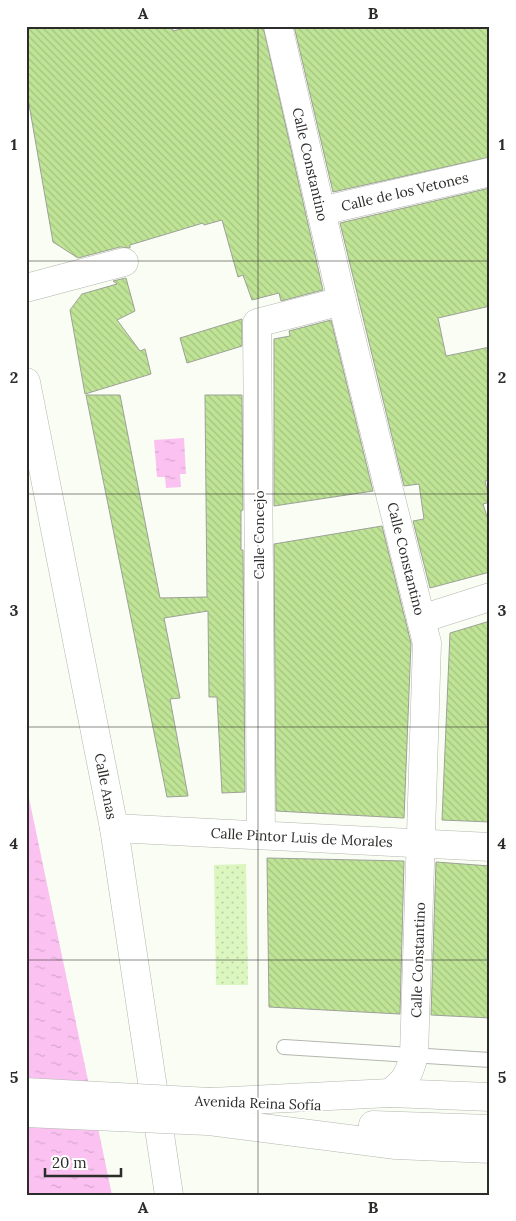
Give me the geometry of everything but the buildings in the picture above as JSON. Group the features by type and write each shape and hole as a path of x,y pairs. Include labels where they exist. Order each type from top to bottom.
{"main road":[{"name":"Calle Constantino","path":"278,26 342,301 427,643 414,1055 410,1071 404,1082 390,1093"},
{"name":"Calle de los Vetones","path":"321,211 490,172"},
{"path":"26,288 124,262"},
{"name":"Calle Concejo","path":"261,835 257,323 342,301"},
{"name":"Calle Anas","path":"26,382 114,828 169,1195"},
{"path":"421,618 490,597"},
{"name":"Calle Pintor Luis de Morales","path":"114,828 490,847"},
{"name":"Avenida Reina Sofía","path":"26,1092 210,1111 490,1129"},
{"path":"210,1111 390,1093 490,1097"},
{"path":"210,1111 396,1145 490,1149"},
{"name":"Avenida Reina Sofía","path":"26,1113 210,1111 490,1112"}],"lane":[{"path":"284,1047 490,1060"}],"green space":[{"path":"246,864 248,985 216,985 214,865"}],"water":[{"path":"184,438 186,474 180,474 181,487 166,488 165,477 157,477 154,440"},
{"path":"26,793 29,798 112,1195 26,1195"}]}
